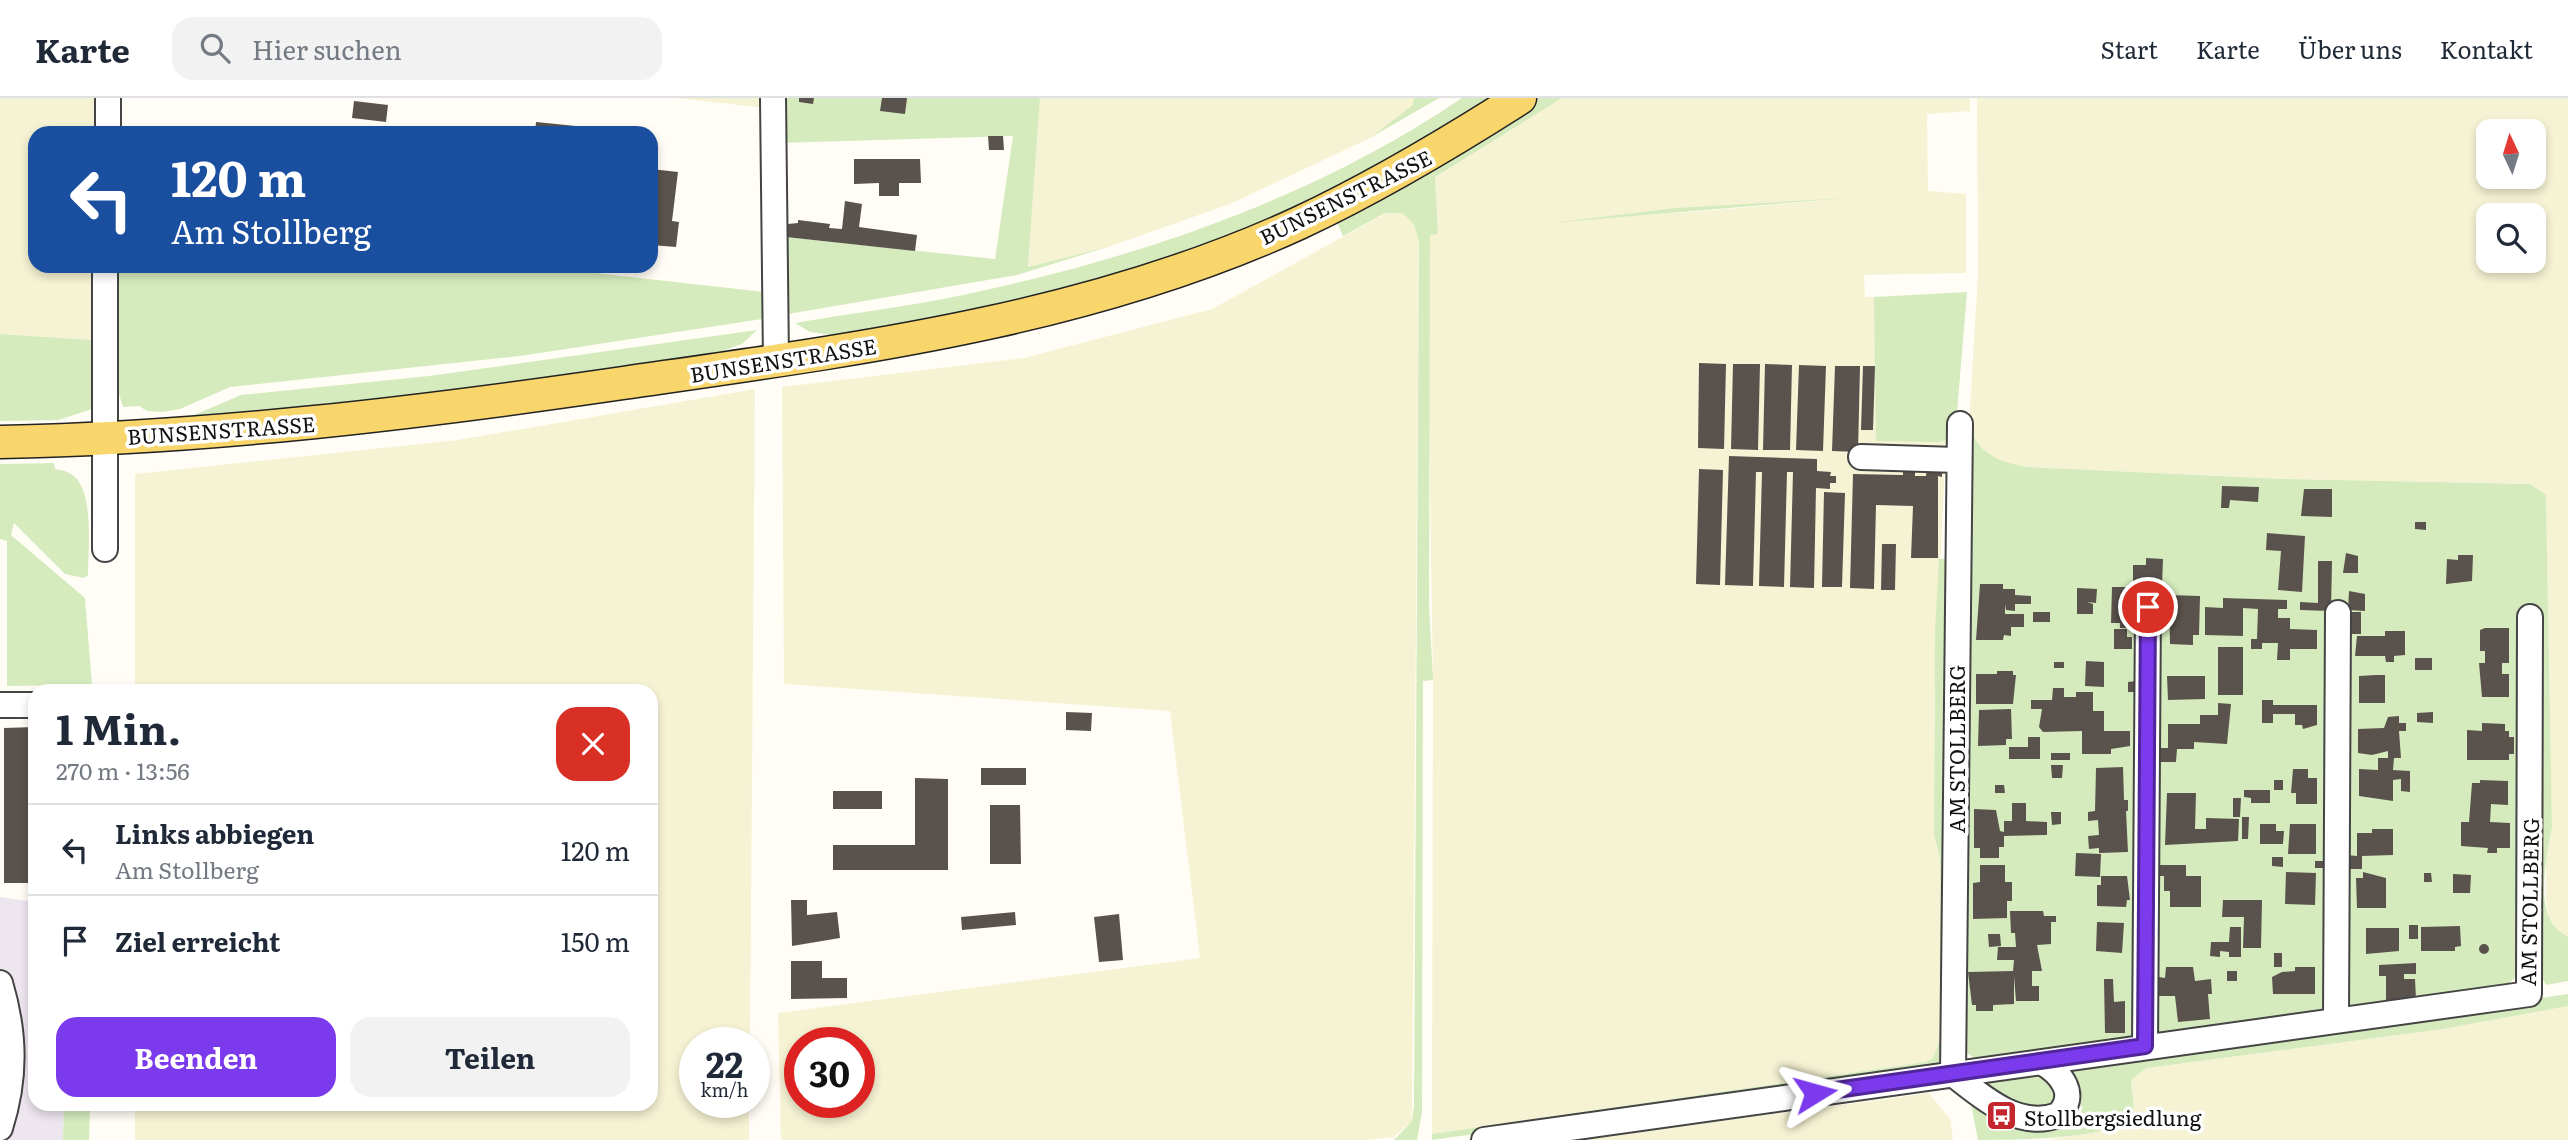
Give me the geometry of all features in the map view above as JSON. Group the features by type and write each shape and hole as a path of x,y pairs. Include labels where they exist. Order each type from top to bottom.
{"main road":[{"name":"BUNSENSTRASSE","path":"0,442 105,438 434,411 776,361 937,334 1057,308 1182,268 1296,224 1372,187 1520,98"}],"street":[{"path":"108,98 108,126"},
{"path":"773,98 776,361"},
{"path":"105,273 106,548"},
{"name":"AM STOLLBERG","path":"1953,1074 1957,460 1960,424"},
{"path":"1861,457 1957,460"},
{"path":"2145,1046 2148,607"},
{"path":"2336,1020 2338,613"},
{"name":"AM STOLLBERG","path":"1484,1140 2529,994 2530,617"},
{"path":"0,705 28,705"},
{"path":"0,983 23,1021 10,1095 0,1128"},
{"path":"1953,1074 2013,1114 2036,1121 2058,1115 2067,1101 2066,1084 2060,1075 2041,1062"}],"shaded area":[{"path":"0,98 96,98 95,126 28,126 28,273 94,273 93,340 0,334"},
{"path":"678,98 764,98 764,108"},
{"path":"1040,98 1414,98 1414,105 1370,138 1230,204 1111,246 1028,267"},
{"path":"1562,98 1970,98 1970,111 1927,114 1928,191 1966,194 1966,273 1864,275 1865,297 1874,297 1876,356 1940,442 1946,440 1934,702 1934,835 1940,858 1940,1040 1933,1058 1925,1062 1432,1134 1433,681 1429,420 1430,234 1438,233 1435,176","holes":["1826,200 1575,220 1675,208"]},
{"path":"1977,98 2568,98 2568,937 2555,928 2548,916 2546,900 2546,858 2552,828 2546,496 2530,484 2283,479 2027,467 2004,463 1988,455 1973,437 1969,425 1978,274"},
{"path":"1386,213 1403,213 1414,225 1419,241 1412,1121 1394,1137 1368,1140 781,1140 778,1013 1200,958 1170,711 784,684 782,387 1024,358 1212,309"},
{"path":"755,389 750,1027 679,1027 679,1118 749,1118 749,1140 135,1140 135,1111 658,1111 658,684 135,684 135,474 458,440"},
{"path":"0,897 28,901 28,1111 64,1111 63,1140 0,1140"},
{"path":"2568,1006 2568,1140 2047,1140 2111,1129 2133,1109 2132,1079 2147,1068 2443,1029"},
{"path":"1929,1093 1950,1119 1953,1140 1581,1140"}],"green space":[{"path":"764,98 1040,98 1028,267 1111,246 1017,275 788,314 784,304 786,237 995,259 1013,136 779,143"},
{"path":"1414,98 1439,98 1370,138 1413,105"},
{"path":"1462,98 1489,98 1419,141 1311,199 1236,233 1154,264 1018,301 833,335 810,332 795,323 963,295 1094,263 1159,243 1285,195 1346,166 1405,134"},
{"path":"1539,98 1562,98 1435,177 1438,234 1430,235 1429,604 1433,680 1423,681 1422,1112 1417,1140 1394,1140 1412,1121 1414,1105 1419,241 1414,225 1403,213 1385,213 1343,236 1335,218"},
{"path":"1848,198 1550,223 1675,208"},
{"path":"114,273 595,273 765,292 762,319 520,356 230,387 180,409 162,412 147,411 139,406 123,407 118,391"},
{"path":"1967,292 1956,424 1951,438 1940,442 1876,441 1874,297"},
{"path":"757,330 742,344 722,351 537,381 185,419 241,395 429,376"},
{"path":"0,334 93,340 95,394 92,409 59,420 0,421"},
{"path":"1969,425 1984,450 1999,459 2027,467 2283,479 2530,484 2546,495 2552,828 2545,873 2545,897 2551,921 2568,937 2568,981 2546,985 2537,969 2521,971 2505,988 2352,1008 2346,1001 2330,1002 2321,1014 2161,1035 2154,1027 2138,1029 2130,1039 1974,1058 1962,1049"},
{"path":"54,463 55,469 69,473 79,481 84,492 89,536 88,575 84,578 65,574 14,523 11,535 85,598 92,684 7,686 7,541 0,539 0,464"},
{"path":"1939,559 1949,559 1944,1057 1931,1070 1432,1140 1432,1134 1925,1062 1933,1058 1940,1040 1940,858 1934,835 1935,631"},
{"path":"2568,994 2568,1006 2443,1029 2147,1068 2132,1079 2133,1112 2121,1124 2105,1130 2060,1137 1978,1140 1969,1094 1997,1122 2000,1119 2078,1118 2083,1107 2077,1105 2066,1066"},
{"path":"2042,1072 2056,1088 2055,1101 2038,1115 1985,1090 1979,1076"},
{"path":"64,1111 90,1111 89,1140 63,1140"}],"building":[{"path":"799,98 814,98 813,104 799,102"},
{"path":"882,98 907,98 905,114 880,111"},
{"path":"354,101 388,105 386,122 352,118"},
{"path":"536,122 576,126 536,126"},
{"path":"988,136 1003,136 1004,150 989,150"},
{"path":"854,159 920,159 921,183 899,183 899,196 879,196 879,183 854,184"},
{"path":"658,170 678,172 672,221 679,222 676,247 658,246"},
{"path":"845,201 862,204 859,227 917,235 915,251 786,237 788,224 798,223 798,220 830,224 829,228 842,229"},
{"path":"1699,363 1726,364 1724,449 1698,448"},
{"path":"1733,364 1760,364 1758,450 1731,449"},
{"path":"1765,364 1792,365 1790,450 1763,450"},
{"path":"1799,365 1826,366 1823,451 1796,450"},
{"path":"1835,366 1860,366 1858,452 1832,451"},
{"path":"1863,366 1875,366 1873,430 1861,430"},
{"path":"1729,456 1817,459 1817,471 1831,472 1830,476 1836,476 1836,483 1830,483 1830,489 1816,488 1814,588 1790,587 1793,472 1787,472 1784,587 1759,586 1762,472 1756,472 1753,586 1725,585"},
{"path":"1903,464 1915,464 1915,476 1926,476 1927,465 1942,465 1942,477 1938,476 1938,558 1911,558 1913,506 1876,505 1874,589 1850,588 1853,474 1903,475"},
{"path":"1699,469 1723,470 1720,585 1696,584"},
{"path":"2222,486 2259,487 2258,502 2230,500 2229,508 2221,508"},
{"path":"2304,489 2332,489 2332,517 2301,516"},
{"path":"1824,492 1845,493 1842,587 1822,587"},
{"path":"2415,522 2426,522 2426,530 2415,529"},
{"path":"2267,533 2305,536 2302,592 2278,590 2281,551 2266,550"},
{"path":"1882,544 1896,544 1895,590 1881,590"},
{"path":"2346,553 2358,556 2358,573 2343,573"},
{"path":"2458,555 2473,555 2472,581 2446,584 2447,559 2458,560"},
{"path":"2146,558 2163,559 2162,586 2133,583 2133,565 2146,565"},
{"path":"2318,561 2332,561 2331,611 2300,610 2300,602 2318,603"},
{"path":"1980,584 2003,584 2003,589 2015,589 2015,595 2031,596 2031,604 2015,604 2015,611 2006,610 2005,604 2005,614 2024,614 2024,627 2011,627 2011,636 2004,635 2003,640 1976,640"},
{"path":"2112,587 2129,587 2129,604 2138,605 2138,628 2120,628 2120,623 2111,623"},
{"path":"2077,588 2097,589 2096,603 2087,602 2093,604 2093,614 2077,614"},
{"path":"2349,591 2365,594 2365,611 2348,610"},
{"path":"2169,595 2200,596 2199,635 2193,635 2193,645 2170,644"},
{"path":"2223,598 2287,600 2287,609 2278,609 2278,618 2290,618 2290,629 2317,630 2317,649 2290,649 2290,660 2277,660 2278,643 2262,643 2262,649 2251,649 2251,639 2257,639 2258,609 2243,608 2243,636 2205,635 2205,607 2223,608"},
{"path":"2033,612 2050,612 2050,622 2033,622"},
{"path":"2345,612 2361,612 2361,634 2345,634"},
{"path":"2509,628 2509,663 2502,663 2502,674 2509,674 2509,697 2482,697 2479,663 2485,663 2485,651 2480,651 2480,630"},
{"path":"2114,629 2127,629 2127,637 2132,637 2132,649 2114,649"},
{"path":"2385,631 2405,631 2405,655 2394,656 2394,662 2386,662 2385,656 2355,656 2357,636 2385,636"},
{"path":"2218,647 2243,647 2243,695 2218,695"},
{"path":"2415,658 2432,658 2432,670 2415,670"},
{"path":"2086,661 2104,662 2104,687 2085,686"},
{"path":"2054,662 2064,662 2064,668 2054,668"},
{"path":"1997,671 2013,671 2013,675 2016,675 2013,704 1976,704 1976,674 1997,674"},
{"path":"2385,675 2385,703 2359,703 2359,676"},
{"path":"2167,676 2205,676 2205,699 2168,700"},
{"path":"2136,681 2136,692 2128,692 2128,682"},
{"path":"2053,688 2064,688 2064,697 2076,697 2076,692 2093,692 2093,711 2104,711 2104,731 2130,731 2130,746 2111,749 2111,754 2082,754 2082,731 2043,732 2039,727 2042,709 2031,709 2031,700 2052,700"},
{"path":"2262,700 2273,700 2273,705 2317,705 2317,725 2303,729 2302,725 2295,725 2295,714 2273,714 2273,723 2262,723"},
{"path":"2218,703 2231,704 2227,744 2194,742 2194,749 2177,749 2176,762 2154,762 2154,748 2168,748 2168,724 2200,724 2200,715 2218,715"},
{"path":"2011,709 2012,739 2006,739 2006,745 1978,746 1979,710"},
{"path":"1066,712 1092,713 1091,731 1066,730"},
{"path":"2433,712 2433,723 2417,722 2417,713"},
{"path":"2399,716 2399,723 2406,723 2406,731 2399,731 2401,758 2394,758 2393,770 2410,771 2410,792 2401,791 2401,779 2393,780 2393,801 2359,796 2359,769 2378,770 2378,758 2388,758 2388,751 2372,755 2358,753 2358,729 2384,728 2388,717"},
{"path":"2482,723 2505,724 2509,737 2514,737 2514,754 2509,754 2509,760 2467,760 2467,730 2482,731"},
{"path":"28,727 28,883 4,883 4,728"},
{"path":"2028,737 2040,737 2040,759 2009,759 2009,747 2028,747"},
{"path":"2051,753 2070,753 2070,760 2051,760"},
{"path":"2051,765 2063,765 2062,778 2052,778"},
{"path":"2123,767 2124,800 2128,800 2128,852 2099,853 2099,848 2089,849 2088,836 2099,835 2098,820 2088,821 2088,812 2095,811 2096,768"},
{"path":"981,768 1026,768 1026,785 981,785"},
{"path":"2293,769 2308,769 2308,778 2317,778 2317,804 2296,804 2296,793 2291,793"},
{"path":"915,778 948,779 948,870 833,870 833,845 915,845"},
{"path":"2274,780 2283,780 2283,790 2274,790"},
{"path":"2480,780 2508,781 2508,805 2491,804 2490,822 2510,823 2510,848 2497,848 2497,853 2487,853 2488,848 2461,846 2461,822 2469,822 2472,783 2480,783"},
{"path":"1995,785 2004,785 2005,793 1995,793"},
{"path":"2244,790 2270,790 2270,803 2251,803 2251,798 2244,797"},
{"path":"833,791 882,791 882,809 833,809"},
{"path":"2167,793 2196,793 2195,829 2206,829 2206,818 2239,819 2238,841 2165,845"},
{"path":"2233,798 2241,798 2240,817 2233,817"},
{"path":"2012,803 2026,803 2026,821 2047,822 2047,835 2004,836 2004,847 1999,847 1999,858 1980,858 1980,848 1974,848 1974,809 1996,810 2000,831 2004,832 2004,821 2012,821"},
{"path":"990,805 1020,805 1021,864 990,864"},
{"path":"2051,812 2061,812 2061,824 2052,825"},
{"path":"2242,817 2249,817 2248,839 2242,839"},
{"path":"2260,824 2276,824 2276,831 2284,831 2283,844 2260,844"},
{"path":"2290,824 2316,824 2316,854 2288,854"},
{"path":"2372,829 2393,829 2393,855 2362,856 2362,869 2346,869 2346,855 2357,856 2357,833 2372,833"},
{"path":"2076,853 2101,854 2100,877 2075,876"},
{"path":"2272,857 2283,857 2283,867 2272,866"},
{"path":"2315,861 2330,861 2330,868 2315,868"},
{"path":"1980,865 2005,865 2005,882 2012,882 2012,901 2007,901 2007,918 1973,919 1973,883 1980,882"},
{"path":"2155,865 2186,865 2186,876 2201,876 2201,907 2170,907 2170,891 2164,891 2164,876 2155,876"},
{"path":"2286,872 2316,873 2315,905 2285,904"},
{"path":"2363,872 2386,878 2386,908 2357,908 2356,878 2363,878"},
{"path":"2424,873 2431,873 2432,882 2424,882"},
{"path":"2453,874 2471,875 2470,893 2453,893"},
{"path":"2101,876 2127,876 2130,900 2127,900 2126,907 2097,906 2097,885 2101,885"},
{"path":"791,900 807,900 807,915 837,912 840,938 792,946"},
{"path":"2223,900 2262,900 2261,948 2243,948 2244,917 2222,917"},
{"path":"2010,911 2043,911 2044,916 2056,916 2056,922 2051,922 2051,944 2037,945 2042,971 2032,971 2032,986 2039,986 2039,1001 2016,1001 2014,976 2014,1004 1993,1005 1993,1011 1976,1011 1976,1005 1972,1005 1968,972 2013,971 2014,960 1997,960 1998,947 2016,947 2015,933 2011,933"},
{"path":"1015,912 1016,925 962,930 961,917"},
{"path":"1119,914 1123,960 1099,962 1094,917"},
{"path":"2097,922 2124,923 2122,953 2096,951"},
{"path":"2409,925 2418,925 2418,939 2409,939"},
{"path":"2460,926 2461,946 2455,947 2455,951 2421,951 2421,927"},
{"path":"2230,927 2241,927 2241,957 2229,957 2229,952 2220,951 2220,957 2210,956 2211,942 2229,942"},
{"path":"2366,928 2399,928 2399,951 2366,954"},
{"path":"1988,934 2000,934 2001,946 1989,947"},
{"path":"2484,944 2489,949 2484,954 2479,949"},
{"path":"2274,953 2282,953 2282,967 2274,967"},
{"path":"791,961 822,961 822,978 847,978 847,998 791,999"},
{"path":"2416,963 2416,974 2404,974 2404,979 2415,979 2416,999 2386,1000 2386,976 2379,976 2379,965"},
{"path":"2166,967 2193,967 2195,981 2211,979 2212,994 2208,994 2210,1019 2178,1022 2175,996 2159,996 2159,977 2165,978"},
{"path":"2295,967 2315,967 2315,994 2273,994 2272,977 2282,972 2295,971"},
{"path":"2227,971 2237,971 2237,981 2227,981"},
{"path":"2104,979 2113,979 2114,1002 2125,1001 2125,1033 2105,1033"}],"place":[{"name":"Stollbergsiedlung","path":"2001,1116"}],"route":[{"path":"1815,1093 2145,1046 2148,607"}]}
